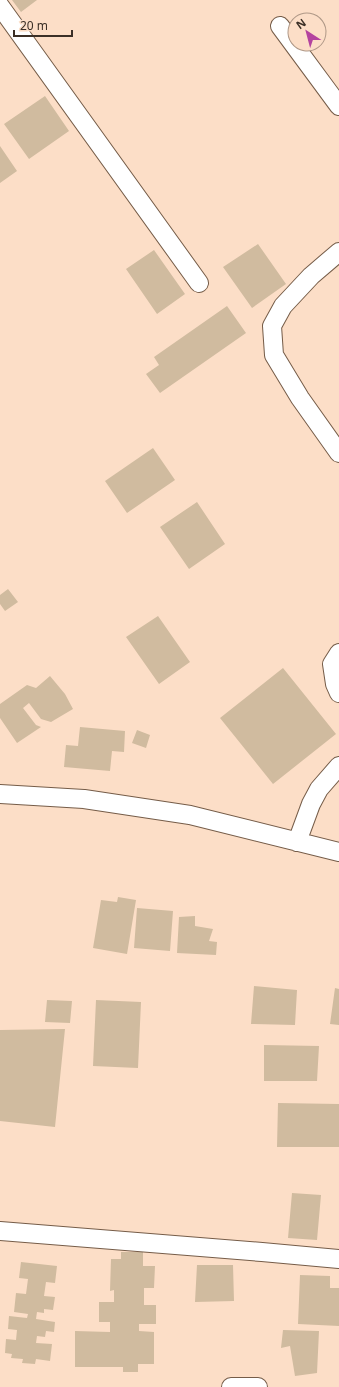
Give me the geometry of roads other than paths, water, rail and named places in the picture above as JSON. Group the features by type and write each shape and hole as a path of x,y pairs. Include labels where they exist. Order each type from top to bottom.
{"street":[{"path":"0,6 199,283"},
{"path":"280,26 339,106"},
{"path":"339,252 310,276 283,306 272,326 274,355 300,398 339,453"},
{"path":"339,653 332,664 335,684 339,693"},
{"path":"298,842 311,804 319,789 339,766"},
{"path":"0,794 84,799 190,815 339,852"},
{"path":"0,1232 339,1259"},
{"path":"231,1387 258,1387"}]}
